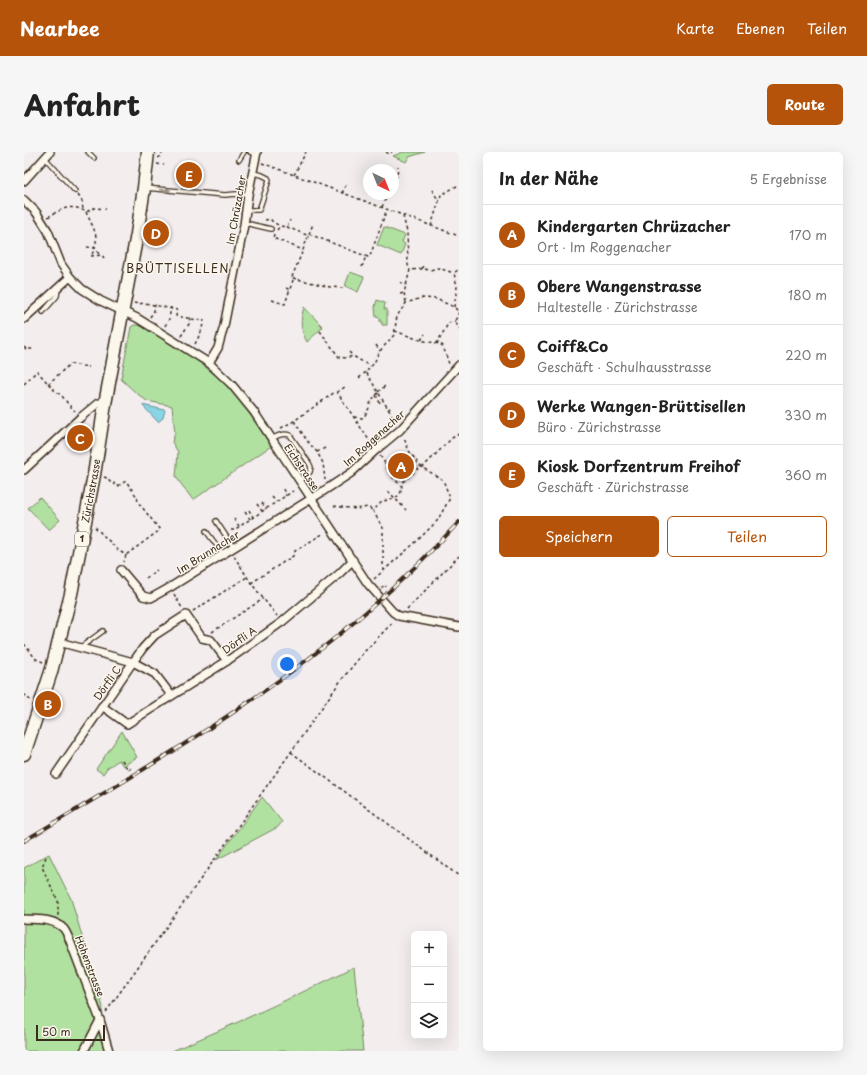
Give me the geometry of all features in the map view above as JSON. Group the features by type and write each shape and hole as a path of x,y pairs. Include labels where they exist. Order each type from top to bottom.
{"main road":[{"name":"Zürichstrasse","path":"24,754 26,741 59,642 71,594 94,475 144,188 152,155"}],"street":[{"path":"24,181 47,154"},
{"name":"Im Chrüzacher","path":"210,363 218,348 224,326 244,223 255,155"},
{"name":"Eichstrasse","path":"24,200 36,212 48,231 61,264 70,277 88,293 136,318 210,363 227,379 247,402 368,584 393,612 399,616"},
{"path":"24,319 70,277"},
{"name":"Im Roggenacher","path":"312,499 351,472 400,430 459,365"},
{"path":"24,470 98,403 106,404"},
{"name":"Im Brunnacher","path":"121,570 143,596 151,598 170,588 223,554 233,550 312,499"},
{"name":"Dörfli A","path":"102,706 127,724 227,661 282,622 339,574 353,560"},
{"path":"186,615 202,638 211,640 227,661"},
{"name":"Dörfli C","path":"56,774 102,706 144,648 155,635 186,615"},
{"path":"399,616 459,627"},
{"path":"59,642 133,662 155,674 171,695"},
{"path":"24,920 43,920 58,924"},
{"name":"Höhenstrasse","path":"58,924 64,930 70,941 100,1020 109,1051"},
{"path":"84,1051 100,1020"}],"lane":[{"path":"88,152 94,158"},
{"path":"239,160 244,152"},
{"path":"47,154 76,191"},
{"path":"246,210 257,211 260,209 269,180 262,175 253,173"},
{"path":"144,188 225,195 248,195"},
{"path":"244,223 271,229"},
{"path":"43,312 57,296 58,288"},
{"path":"272,439 278,435 290,435 311,467 310,472 300,481"},
{"path":"216,521 233,550"},
{"path":"206,531 223,554"},
{"path":"81,647 103,631"}],"path":[{"path":"152,155 161,156 162,152"},
{"path":"294,175 306,152"},
{"path":"386,152 389,154 392,152"},
{"path":"255,155 294,175 459,236"},
{"path":"156,164 164,165"},
{"path":"342,193 347,183"},
{"path":"431,226 441,195 459,186"},
{"path":"432,190 439,201"},
{"path":"76,191 82,201 83,210"},
{"path":"382,207 385,200"},
{"path":"42,221 66,208 75,207 83,210 86,212 95,232 95,248 91,256 100,255"},
{"path":"86,212 94,208 106,210"},
{"path":"270,219 280,226 287,227 368,257 370,256 387,209"},
{"path":"403,216 408,232 408,266 410,270 404,293 406,303"},
{"path":"287,227 290,220"},
{"path":"272,300 285,304 293,280 292,278 313,224"},
{"path":"280,226 274,233 273,238 303,250"},
{"path":"87,247 95,248 104,258"},
{"path":"362,267 366,256"},
{"path":"422,269 423,264"},
{"path":"410,270 430,270 438,268 454,272 459,269"},
{"path":"454,272 457,287 454,307"},
{"path":"289,276 292,278 343,288"},
{"path":"325,285 326,281"},
{"path":"400,282 406,285"},
{"path":"286,288 290,290"},
{"path":"400,294 404,293"},
{"path":"359,378 374,363 380,351 394,335 397,316 406,303 422,298 436,299 454,307 459,312 455,321 448,323 445,332 440,336 437,344"},
{"path":"133,303 145,303 170,308 177,310 176,316 204,320 201,332 194,345"},
{"path":"149,319 154,311 155,305"},
{"path":"164,328 169,319 170,308"},
{"path":"180,337 190,318"},
{"path":"455,321 459,329"},
{"path":"394,330 426,342 432,342 443,346 450,368"},
{"path":"320,331 339,357 346,358 353,356"},
{"path":"421,340 425,334"},
{"path":"376,345 380,351"},
{"path":"24,347 26,349 33,349"},
{"path":"349,352 370,366"},
{"path":"48,384 70,364 89,367"},
{"path":"24,384 37,371 73,409"},
{"path":"366,372 400,430 409,451 421,467 443,480 450,498 437,521 417,541 368,584"},
{"path":"354,417 364,417 371,401 384,386"},
{"path":"280,428 294,421 335,392 345,387"},
{"path":"337,392 383,459 387,469 401,485"},
{"path":"376,395 380,403"},
{"path":"388,410 391,406"},
{"path":"294,421 308,442 317,452 323,463 326,483"},
{"path":"373,511 383,501 395,498 401,491 401,485 403,482 452,438 459,434"},
{"path":"317,452 325,448"},
{"path":"102,477 107,478 116,486 126,481 138,497 138,502 160,530 126,555 121,570"},
{"path":"282,489 286,496"},
{"path":"227,528 232,530 293,491"},
{"path":"388,491 406,510"},
{"path":"272,497 276,502"},
{"path":"262,503 266,509"},
{"path":"257,504 262,511"},
{"path":"334,506 356,509 368,507 373,511 383,528 384,571"},
{"path":"249,510 253,517"},
{"path":"245,512 250,518"},
{"path":"234,519 239,526"},
{"path":"93,525 119,551 126,555"},
{"path":"251,583 293,556 295,551 328,531"},
{"path":"233,550 251,583 282,622"},
{"path":"111,1004 339,683 364,652 459,556"},
{"path":"146,578 157,570"},
{"path":"170,588 186,615 247,577"},
{"path":"202,638 263,599"},
{"path":"24,644 36,659 45,662"},
{"path":"24,694 32,702"},
{"path":"291,752 459,876"},
{"path":"122,760 128,770 131,768 132,769"},
{"path":"46,857 42,867 58,901 58,924"}],"green space":[{"path":"403,152 425,152 409,157 406,162 393,156"},
{"path":"384,227 405,235 402,242 405,244 401,255 377,245"},
{"path":"350,272 364,277 358,292 345,286"},
{"path":"377,300 385,303 384,309 387,309 387,325 382,325 380,318 376,317 375,307"},
{"path":"304,307 323,327 307,342 301,325"},
{"path":"134,325 140,325 194,358 220,379 241,401 271,446 193,500 176,477 178,452 172,442 175,433 172,406 147,401 121,379 131,327"},
{"path":"40,497 60,520 49,530 28,508"},
{"path":"122,731 137,757 123,766 119,760 107,768 103,774 96,769"},
{"path":"262,797 282,822 278,827 216,860"},
{"path":"49,854 71,899 103,1007 100,1020 106,1051 24,1051 24,868"},
{"path":"354,967 363,1051 172,1051 309,989"}],"water":[{"path":"142,405 165,410 163,418 158,422"}],"railway":[{"path":"24,841 189,741 285,676 354,623 376,604 459,522"}],"place":[{"name":"Kiosk Dorfzentrum Freihof","path":"189,175"},
{"name":"Werke Wangen-Brüttisellen","path":"156,233"},
{"name":"Coiff&Co","path":"80,438"},
{"name":"Kindergarten Chrüzacher","path":"401,466"},
{"name":"Obere Wangenstrasse","path":"48,704"}],"district":[{"name":"BRÜTTISELLEN","path":"178,269"}]}
